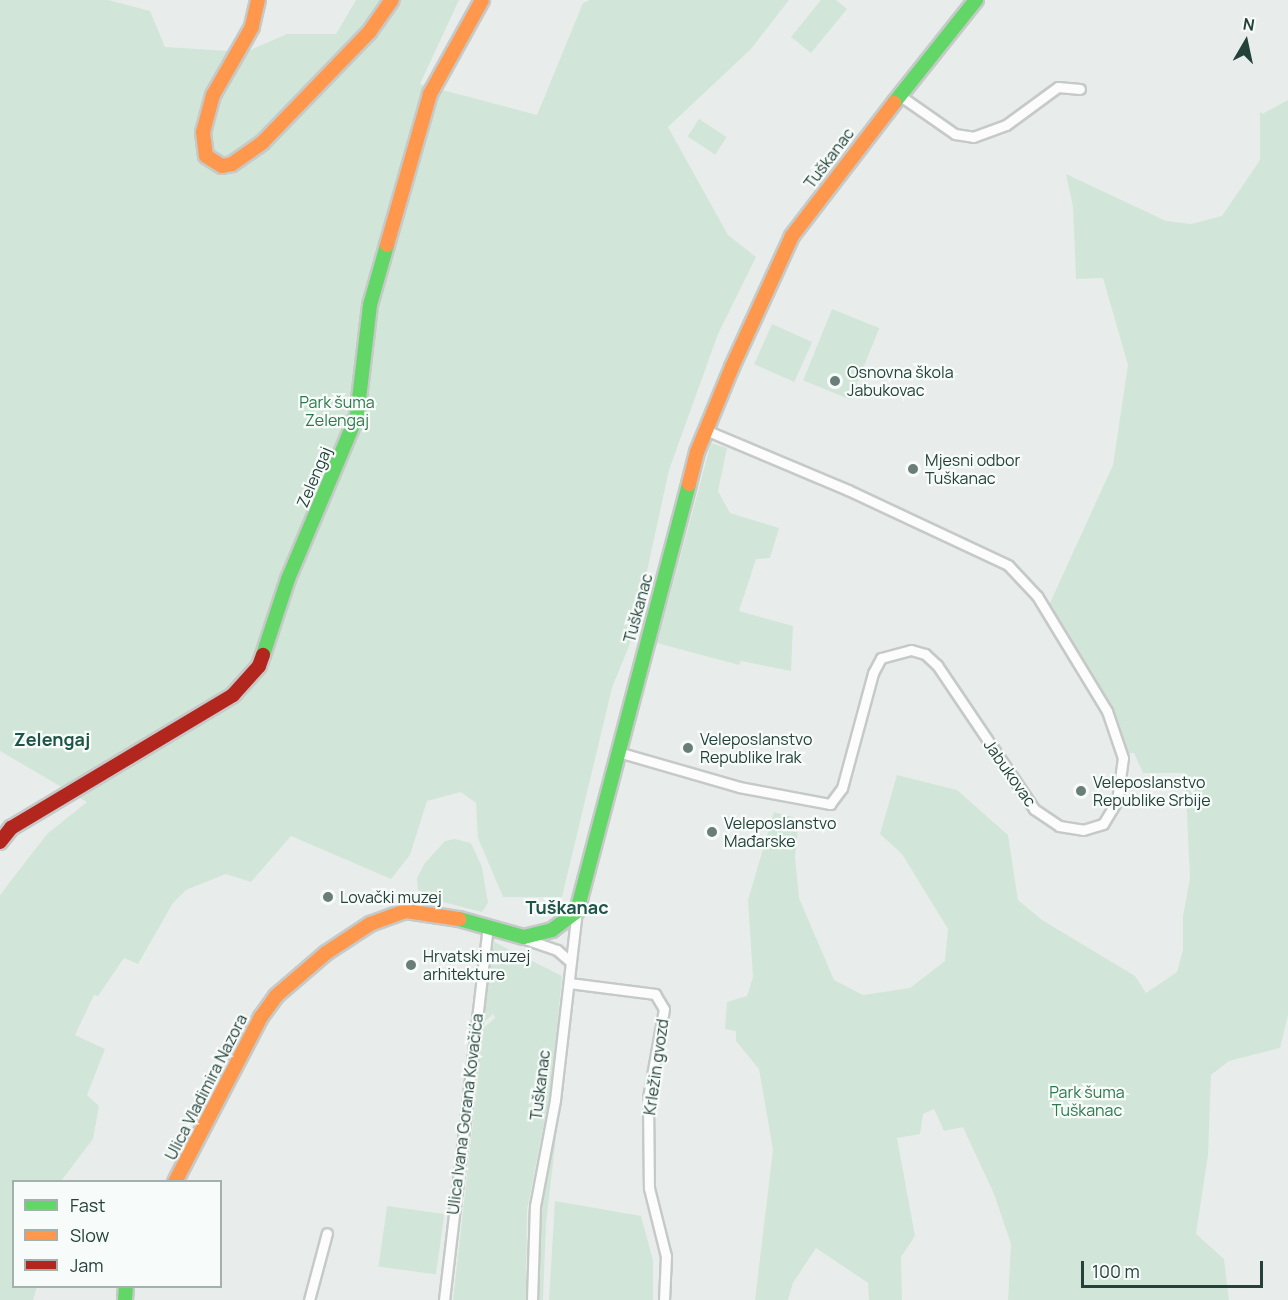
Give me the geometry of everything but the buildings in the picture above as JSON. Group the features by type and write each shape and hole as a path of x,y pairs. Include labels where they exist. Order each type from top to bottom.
{"street":[{"path":"258,0 252,27 213,95 203,132 206,156 222,166 232,164 262,143 370,31 392,0"},
{"name":"Zelengaj","path":"0,842 11,828 233,695 259,666 288,579 357,416 370,305 430,94 482,0"},
{"name":"Tuškanac","path":"532,1300 535,1206 552,1123 577,911 705,430 792,236 976,0"},
{"path":"899,96 955,134 973,136 1006,125 1058,87 1080,88"},
{"name":"Jabukovac","path":"618,753 740,787 830,804 842,788 873,673 881,658 910,650 925,654 937,664 1023,795 1040,813 1071,831 1083,830 1103,824 1117,801 1123,758 1107,711 1037,596 1008,565 848,490 705,430"},
{"name":"Ulica Vladimira Nazora","path":"517,936 545,933 577,911"},
{"name":"Ulica Vladimira Nazora","path":"176,1180 250,1035 276,996 300,972 369,924 395,913 429,912 517,936 557,950 571,962"},
{"name":"Ulica Ivana Gorana Kovačića","path":"444,1300 488,928"},
{"name":"Krležin gvozd","path":"568,982 655,994 664,1009 648,1098 648,1120 649,1188 666,1256 664,1300"},
{"path":"309,1300 327,1233"}],"green space":[{"name":"Park šuma Zelengaj","path":"0,0 108,0 150,11 165,47 246,52 287,34 336,34 356,0 459,0 420,84 537,115 583,3 590,0 789,0 751,49 668,127 728,235 756,257 718,334 669,470 633,636 612,688 562,897 503,897 478,838 476,803 461,792 427,801 410,855 391,879 291,836 251,882 226,874 186,890 173,903 138,964 124,958 98,996 94,995 75,1035 105,1049 87,1095 99,1106 93,1139 62,1180 12,1180 12,1288 37,1288 33,1300 0,1300 0,895 47,834 87,802 0,751"},
{"path":"821,0 836,0 847,9 811,53 791,37"},
{"name":"Park šuma Tuškanac","path":"1288,100 1288,1015 1280,1048 1229,1061 1211,1075 1208,1155 1196,1234 1224,1259 1229,1300 1008,1300 1011,1244 994,1194 963,1127 944,1131 934,1109 923,1114 920,1134 897,1138 915,1236 901,1257 902,1300 869,1300 868,1283 816,1248 793,1283 788,1300 755,1300 773,1150 759,1069 736,1041 736,1031 725,1029 727,1002 747,996 753,977 748,900 774,812 799,819 795,857 799,898 834,980 863,995 910,988 945,961 948,929 902,854 880,834 897,775 957,790 1008,835 1018,900 1042,920 1135,976 1146,993 1177,972 1183,950 1183,916 1190,878 1185,773 1143,773 1134,753 1127,753 1115,715 1052,615 1050,603 1113,465 1128,365 1103,278 1076,279 1073,207 1066,174 1166,221 1191,224 1222,216 1260,160 1260,111 1262,114"},
{"path":"699,119 727,137 715,155 688,137"},
{"path":"832,309 879,328 850,399 803,380"},
{"path":"772,324 812,342 794,382 754,364"},
{"path":"711,443 727,448 718,491 730,513 779,528 770,558 756,559 739,611 793,626 791,671 741,661 739,665 657,643"},
{"path":"455,839 471,843 482,867 488,903 482,912 431,899 418,890 417,878 425,863 445,841"},
{"path":"494,942 562,976 551,1088 527,1210 526,1300 453,1300 483,1033 479,1032 495,1018 493,1014 480,1026"},
{"path":"572,997 546,1224 543,1300 538,1300 540,1218 555,1133"},
{"path":"555,1201 641,1216 653,1260 653,1300 549,1300"},
{"path":"387,1206 444,1214 436,1274 379,1266"}],"traffic: fast":[{"path":"894,103 976,0"},
{"path":"263,655 288,579 357,416 370,305 387,245"},
{"path":"459,919 524,937 552,930 577,911 689,484"},
{"path":"125,1300 126,1288"}],"traffic: slow":[{"path":"258,0 252,27 213,95 203,132 206,156 222,166 232,164 262,143 370,31 392,0"},
{"path":"387,245 430,94 482,0"},
{"path":"689,484 697,452 732,367 792,236 894,103"},
{"path":"176,1180 261,1017 276,996 326,953 370,924 406,911 459,919"}],"traffic: jam":[{"path":"0,842 11,828 233,695 259,666 263,655"}],"place":[{"name":"Osnovna škola Jabukovac","path":"835,381"},
{"name":"Mjesni odbor Tuškanac","path":"913,469"},
{"name":"Veleposlanstvo Republike Irak","path":"688,748"},
{"name":"Veleposlanstvo Republike Srbije","path":"1081,791"},
{"name":"Veleposlanstvo Mađarske","path":"712,832"},
{"name":"Lovački muzej","path":"328,897"},
{"name":"Hrvatski muzej arhitekture","path":"411,965"}],"district":[{"name":"Zelengaj","path":"52,739"},
{"name":"Tuškanac","path":"567,907"}]}
